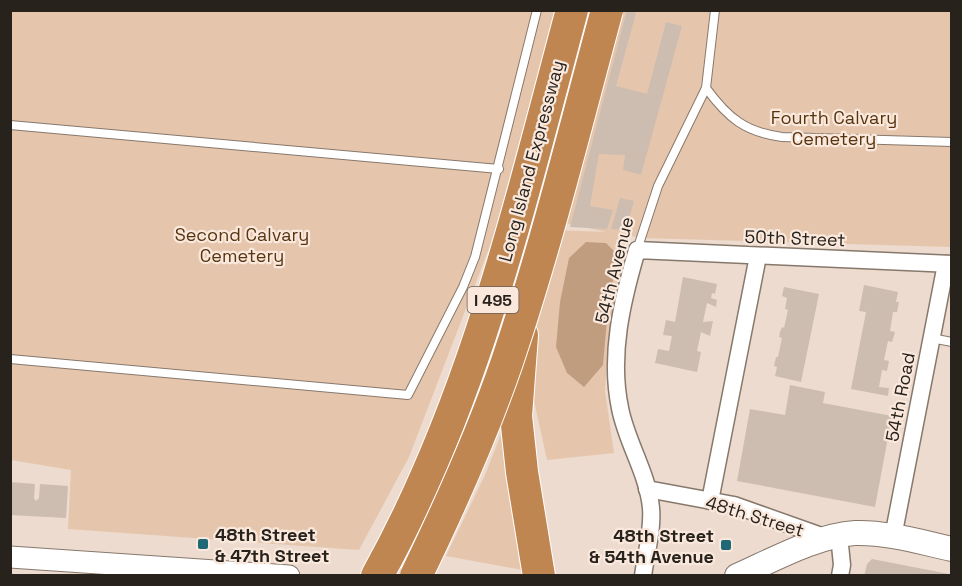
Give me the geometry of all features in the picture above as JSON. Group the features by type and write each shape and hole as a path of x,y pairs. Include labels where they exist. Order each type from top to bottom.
{"highway":[{"name":"Long Island Expressway","path":"377,576 433,460 458,402 478,346 496,291 572,10"},
{"path":"387,576 419,515 487,350 582,10"},
{"path":"404,576 455,469 479,411 517,303 596,10"},
{"name":"Long Island Expressway","path":"416,576 462,480 507,363 543,244 607,10"},
{"path":"532,246 518,375 516,416 522,472 539,576"}],"main road":[{"name":"48th Street","path":"737,576 833,537 856,533 893,537 951,549"}],"street":[{"name":"50th Street","path":"637,250 949,264"},
{"name":"54th Avenue","path":"637,250 619,326 617,381 622,421 647,489 651,508 651,529 643,576"},
{"path":"710,501 758,256"},
{"name":"54th Road","path":"893,537 931,338 949,264"},
{"name":"48th Street","path":"647,489 734,505 833,537"},
{"path":"833,537 842,565 840,576"},
{"path":"10,557 174,572 289,576"}],"lane":[{"path":"10,359 408,394 472,267 499,169 537,10"},
{"name":"54th Avenue","path":"637,250 658,186 706,88 715,10"},
{"path":"706,88 731,117 744,127 759,133 782,137 951,142"},
{"path":"10,124 499,169"},
{"path":"931,338 951,342"}],"green space":[{"name":"Second Calvary Cemetery","path":"10,11 555,11 493,238 409,457 359,550 68,529 71,470 11,460"},
{"name":"Fourth Calvary Cemetery","path":"619,11 951,11 951,247 641,238 627,235 608,343 605,391 614,453 547,460 533,396 538,294 557,230 606,232 561,222"},
{"path":"510,411 528,571 446,556 485,475"}],"shaded area":[{"path":"586,242 606,243 614,251 615,269 608,308 603,365 584,387 567,373 556,347 560,302 569,258"}],"building":[{"path":"627,10 636,13 616,86 647,94 666,22 682,26 641,175 623,170 625,155 599,154 590,206 613,210 607,229 570,227"},
{"path":"620,198 634,201 626,230 611,229"},
{"path":"683,277 717,284 715,294 712,293 711,298 717,300 716,307 707,303 703,322 713,321 710,336 701,332 697,351 701,352 697,372 655,363 658,349 669,351 672,336 663,335 666,320 675,322"},
{"path":"864,285 898,292 897,312 893,312 890,331 895,332 892,342 888,341 884,360 889,361 887,371 882,370 879,387 889,388 888,396 851,389 866,312 859,311"},
{"path":"784,287 819,294 801,382 775,376 777,367 774,366 782,338 779,337 782,327 784,328 788,310 785,309 787,298 782,296"},
{"path":"790,385 825,392 823,403 892,416 875,507 737,481 750,409 785,415"},
{"path":"10,482 35,484 34,498 36,501 39,498 40,484 68,486 66,518 10,515"},
{"path":"872,559 949,574 949,576 864,576 867,564"}],"place":[{"name":"48th Street & 47th Street","path":"203,544"},
{"name":"48th Street & 54th Avenue","path":"726,545"}]}
